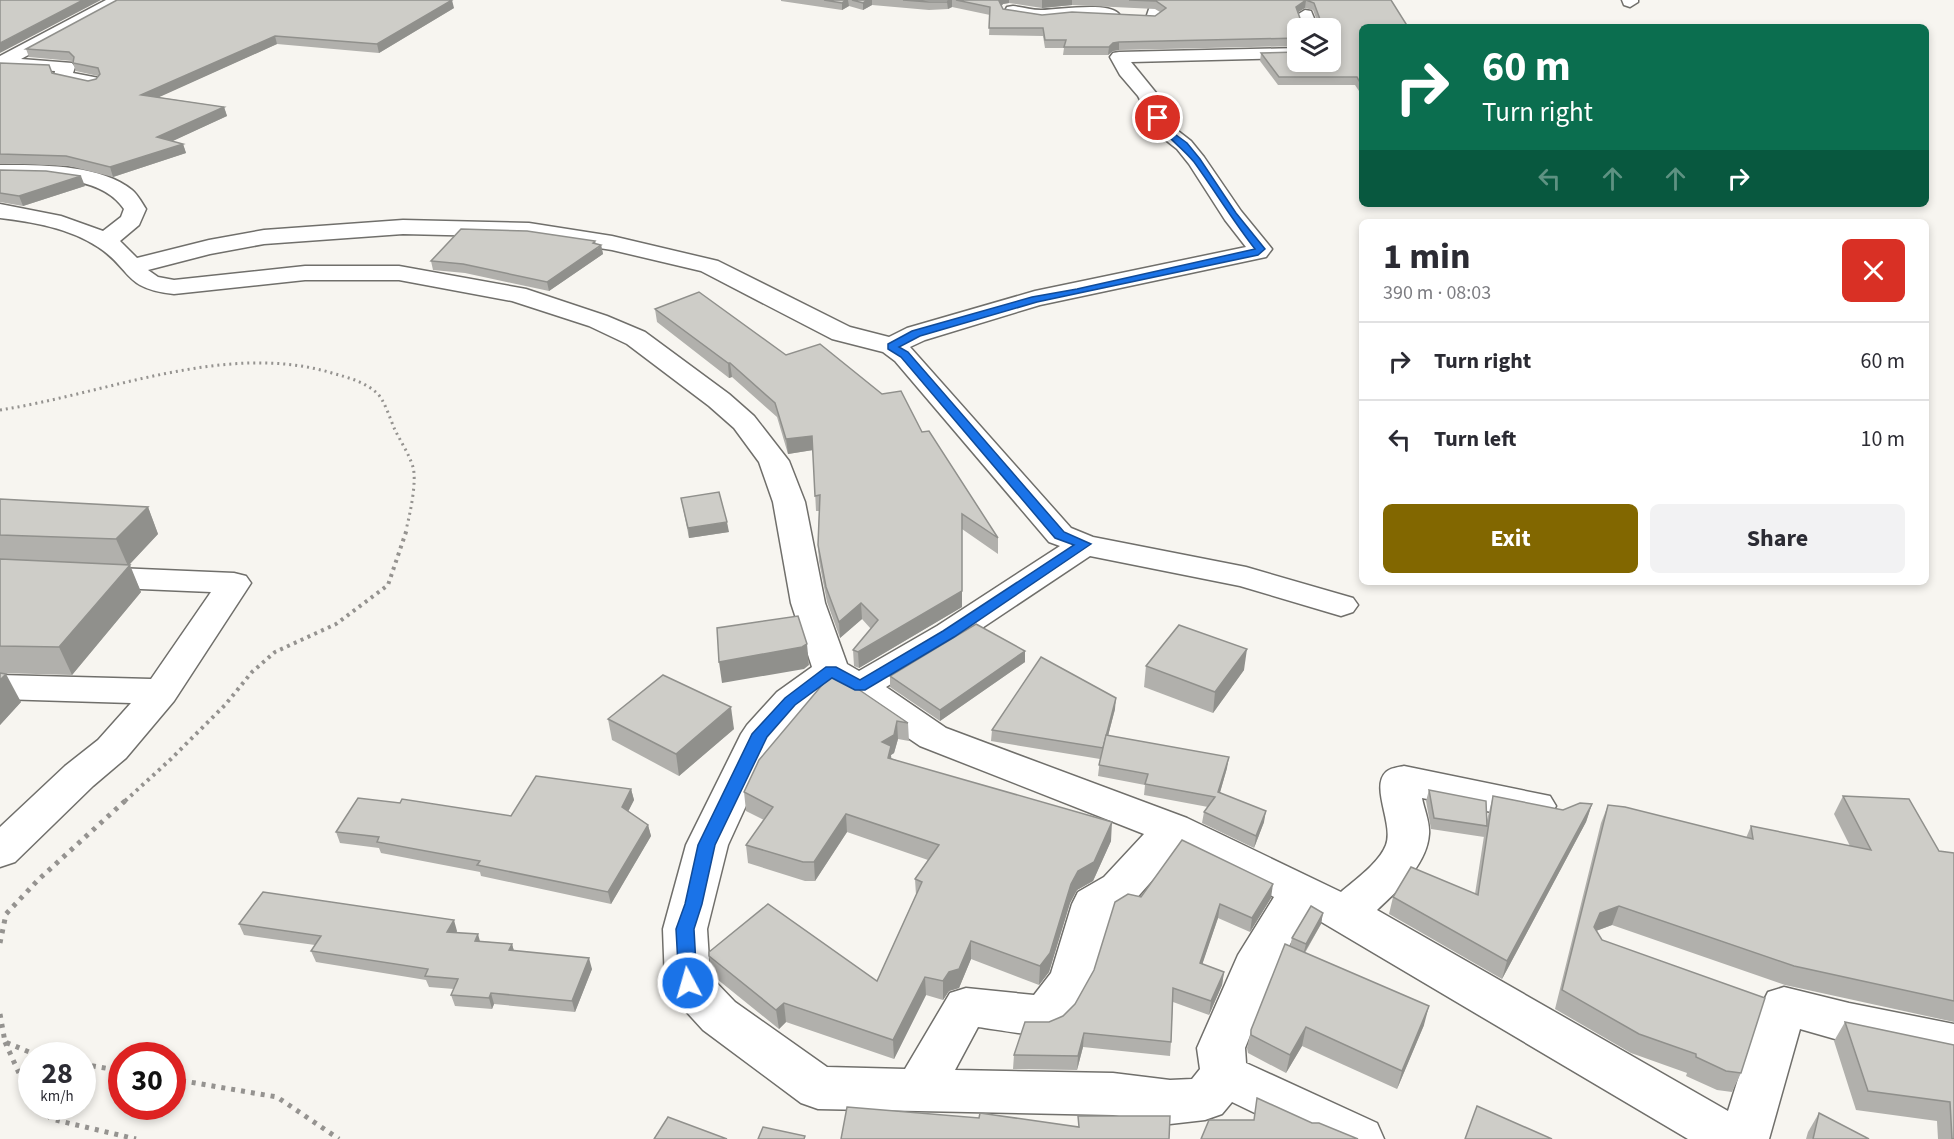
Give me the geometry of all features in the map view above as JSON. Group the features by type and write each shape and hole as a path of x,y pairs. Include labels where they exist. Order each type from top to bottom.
{"street":[{"path":"108,0 117,0"},
{"path":"0,64 117,0"},
{"path":"892,346 916,334 1035,299 1077,292 1172,269 1258,252 1260,249 1239,224 1197,161 1184,145 1165,130 1147,94 1127,71 1110,44 1101,24 1154,23 1157,8 1042,15 1009,10"},
{"path":"1110,44 1287,52"},
{"path":"0,64 62,66 66,67 63,76 92,82"},
{"path":"0,171 52,173 94,180 121,191 132,200 135,209 131,220 106,241"},
{"path":"0,211 29,214 61,222 106,241 132,267 158,287 305,273 399,273 517,294 560,307 636,338 719,399 744,422 774,461 789,502 808,603 846,678 933,737 1173,829 1301,890 1345,913 1732,1139"},
{"path":"132,267 209,247 264,237 403,227 529,230 612,243 709,266 841,333 892,346 904,355 1060,535 1084,544 1246,577 1341,605"},
{"path":"1084,544 949,634 790,702 760,734 707,845 685,929 688,983 719,1016 818,1088 1113,1094 1170,1102 1205,1099 1224,1075 1221,1048 1260,955 1301,890"},
{"path":"0,573 234,584 161,692 112,749 79,776 0,851"},
{"path":"0,687 161,692"},
{"path":"1345,913 1372,889 1402,856 1409,835 1400,782 1404,780 1558,810"},
{"path":"918,1090 966,1007 1045,1014 1071,980 1093,904 1119,889 1173,829"},
{"path":"1744,1139 1768,1001 1848,1023 1954,1044"},
{"path":"1224,1075 1359,1139"}],"path":[{"path":"0,1014 5,1042 18,1071"},
{"path":"5,1042 18,1047"},
{"path":"186,1081 277,1097 339,1139"},
{"path":"55,1120 136,1139"}],"building":[{"path":"0,0 83,0 0,43"},
{"path":"117,0 452,0 377,44 275,36 141,95 224,107 157,137 183,144 110,167 66,156 0,154 0,63 49,65 52,73 88,81 96,79 100,74 98,68 73,63 74,57 69,52 26,49"},
{"path":"824,0 846,0 842,3"},
{"path":"903,0 950,0 929,2"},
{"path":"956,0 1000,0 1003,9 1042,15 1072,12 1155,16 1166,8 1156,1 1129,0 1306,0 1296,7 1300,18 1287,18 1287,38 1119,42 1109,47 1064,47 1066,40 1045,40 1043,28 989,28 990,7"},
{"path":"1306,0 1391,0 1406,24 1359,24 1359,81 1357,77 1279,77 1261,53 1287,52 1287,72 1341,72 1341,18 1320,18 1314,3"},
{"path":"0,170 46,171 81,176 19,196 0,193"},
{"path":"461,229 527,231 595,241 593,243 601,245 547,282 463,264 431,261"},
{"path":"699,292 786,355 820,344 882,394 901,391 922,432 929,431 998,538 962,514 962,591 858,652 853,650 878,620 861,603 839,622 826,587 818,545 820,495 815,496 812,436 786,439 775,403 730,363 655,309"},
{"path":"719,492 727,522 688,528 681,498"},
{"path":"0,499 148,507 116,539 0,535"},
{"path":"0,559 130,565 59,647 0,646"},
{"path":"798,616 807,644 802,647 719,662 717,628"},
{"path":"976,624 1025,651 940,710 890,676"},
{"path":"1179,625 1247,649 1215,692 1146,666"},
{"path":"1041,657 1116,698 1103,748 992,730"},
{"path":"833,672 908,723 897,721 894,735 882,742 891,746 888,758 1112,822 1094,862 1078,871 1071,884 1050,953 1040,966 971,941 959,969 949,972 943,981 925,977 893,1040 784,1003 776,1010 709,956 709,952 768,904 877,981 922,882 915,879 939,845 846,814 814,862 803,862 746,845 773,807 744,792 759,760"},
{"path":"663,675 731,707 676,754 608,719"},
{"path":"1106,735 1229,757 1218,792 1266,811 1256,836 1204,812 1215,797 1145,784 1148,774 1099,765"},
{"path":"536,776 631,789 622,807 648,825 608,892 477,865 480,861 377,842 379,837 336,832 358,798 400,803 402,799 511,816"},
{"path":"1429,790 1486,801 1487,826 1434,818"},
{"path":"1493,796 1563,810 1580,803 1592,804 1507,961 1393,897 1411,867 1478,895"},
{"path":"1843,796 1909,799 1939,851 1954,853 1954,1001 1794,966 1619,906 1600,913 1594,927 1602,940 1765,998 1741,1073 1726,1071 1696,1057 1696,1054 1639,1034 1562,990 1608,805 1625,807 1753,839 1751,826 1871,850"},
{"path":"1182,840 1273,884 1252,918 1220,904 1200,963 1224,972 1211,1001 1173,988 1171,1042 1084,1033 1078,1056 1014,1055 1025,1022 1049,1022 1063,1016 1075,1004 1094,970 1115,902 1128,894 1141,897"},
{"path":"263,892 454,920 447,932 478,934 475,941 512,944 509,950 589,958 572,1001 491,993 489,998 451,995 458,979 425,976 428,969 311,951 321,936 239,924"},
{"path":"1311,906 1323,913 1306,944 1292,938"},
{"path":"1285,944 1429,1006 1402,1071 1306,1027 1290,1055 1251,1035"},
{"path":"1845,1022 1954,1045 1954,1139 1952,1139 1950,1102 1868,1091"},
{"path":"1257,1098 1312,1123 1319,1123 1358,1139 1201,1139 1209,1120 1254,1120"},
{"path":"1477,1106 1552,1139 1465,1139"},
{"path":"847,1107 979,1118 980,1113 1079,1127 1078,1116 1170,1116 1169,1139 841,1139"},
{"path":"1819,1113 1869,1139 1813,1139"},
{"path":"668,1117 727,1139 654,1139"},
{"path":"763,1127 805,1136 804,1139 758,1139"}],"route":[{"path":"688,983 685,929 707,845 760,734 790,702 831,671 860,686 949,634 1084,544 1060,535 971,430 904,355 892,346 916,334 1035,299 1077,292 1172,269 1258,252 1260,249 1233,215 1197,161 1184,145 1165,130 1158,118"}]}
